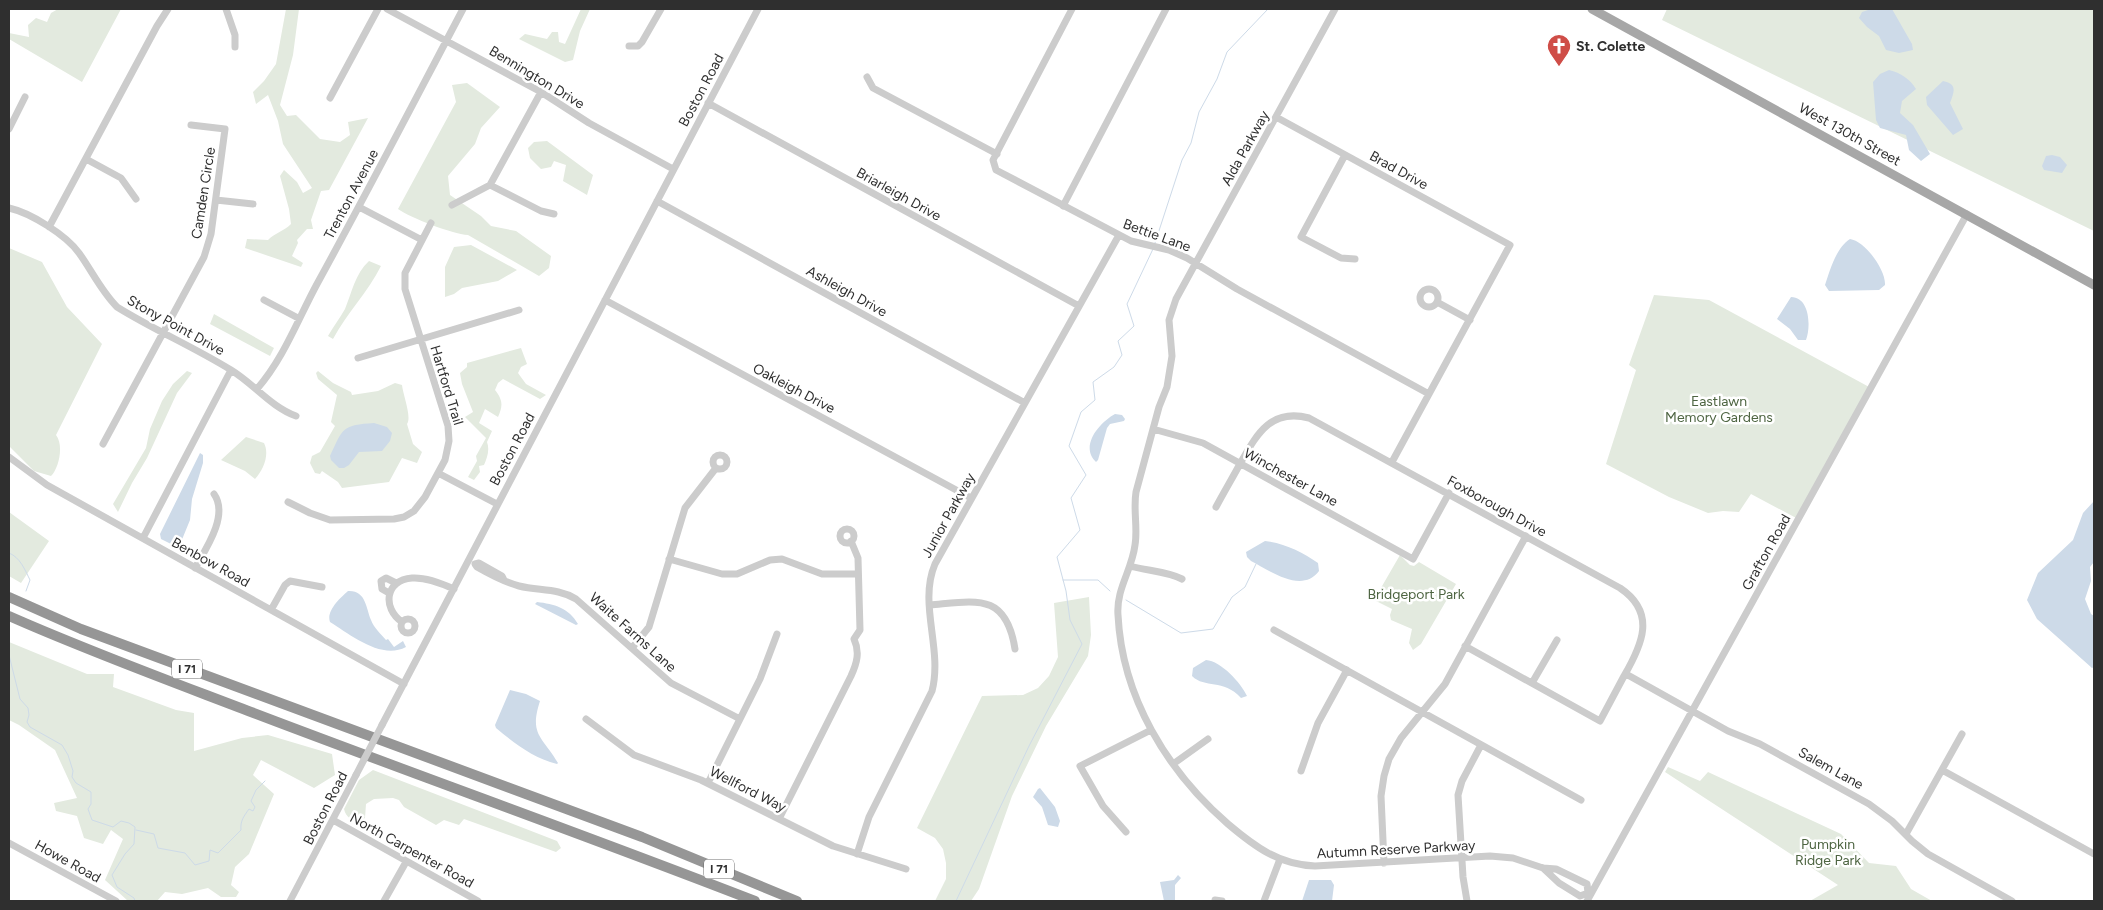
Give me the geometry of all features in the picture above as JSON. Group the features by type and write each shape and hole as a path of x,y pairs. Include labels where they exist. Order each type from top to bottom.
{"highway":[{"name":"I 71","path":"9,597 90,633 642,836 797,901"},
{"name":"I 71","path":"9,616 88,650 755,901"}],"main road":[{"name":"West 130th Street","path":"1592,9 2094,285"}],"street":[{"path":"49,227 157,26 168,9"},
{"path":"226,9 235,36 235,46"},
{"path":"330,98 378,9"},
{"name":"Bennington Drive","path":"387,9 447,39 541,92 589,123 674,169"},
{"name":"Trenton Avenue","path":"257,389 271,373 298,318 359,207 463,9"},
{"path":"629,46 638,46 642,42 661,9"},
{"name":"Boston Road","path":"290,901 758,9"},
{"path":"867,78 873,88 997,154 1072,9"},
{"path":"1063,206 1166,9"},
{"name":"Alda Parkway","path":"1176,299 1335,9"},
{"path":"452,205 490,185 541,92"},
{"path":"9,129 25,97"},
{"name":"Briarleigh Drive","path":"708,104 1079,306"},
{"name":"Brad Drive","path":"1276,117 1510,245 1470,320"},
{"name":"Camden Circle","path":"103,444 204,257 211,234 225,129 191,125"},
{"name":"Bettie Lane","path":"997,154 993,164 998,172 1139,245 1179,254 1237,289 1429,394"},
{"path":"1345,155 1300,236 1341,258 1355,259"},
{"path":"86,159 121,178 136,199"},
{"path":"490,185 541,210 554,214"},
{"path":"216,200 253,204"},
{"name":"Ashleigh Drive","path":"657,201 1025,403"},
{"path":"359,207 422,240"},
{"name":"Stony Point Drive","path":"9,208 49,227 67,240 79,253 106,295 117,307 231,370 282,411 296,416"},
{"name":"Grafton Road","path":"1587,901 1967,214"},
{"name":"Hartford Trail","path":"288,502 310,514 330,520 394,519 404,517 414,511 420,504 438,472 447,451 448,426 405,289 405,279 431,223"},
{"name":"Junior Parkway","path":"857,854 868,819 928,700 933,686 935,670 929,582 934,567 1119,235"},
{"name":"Autumn Reserve Parkway","path":"1176,299 1169,320 1172,362 1167,387 1158,407 1136,492 1134,507 1136,544 1119,596 1120,632 1134,692 1151,730 1173,764 1197,794 1257,848 1280,859 1298,865 1315,866 1508,857 1527,861 1543,868 1563,886 1580,896 1590,893 1587,884 1556,869 1543,868"},
{"path":"264,300 298,318"},
{"name":"Oakleigh Drive","path":"605,300 971,498"},
{"path":"1392,462 1470,320 1437,302"},
{"path":"358,358 519,310"},
{"path":"143,538 231,370"},
{"name":"Foxborough Drive","path":"1216,507 1262,428 1277,419 1296,416 1317,420 1620,588 1632,599 1640,612 1644,632 1638,651 1600,721 1532,683"},
{"name":"Winchester Lane","path":"1153,429 1198,441 1413,559 1449,494"},
{"name":"Benbow Road","path":"9,457 48,485 404,684"},
{"path":"632,648 649,627 685,508 716,468"},
{"path":"438,472 497,504"},
{"path":"195,568 216,527 219,506 214,494"},
{"path":"1384,862 1381,801 1384,776 1396,746 1443,686 1526,536"},
{"path":"779,819 853,671 858,652 854,639 860,630 857,554 851,541"},
{"path":"669,559 722,574 740,573 770,560 782,559 822,574 858,574"},
{"name":"Waite Farms Lane","path":"468,560 476,564 479,563 502,576 504,580 519,586 557,591 580,601 674,685 740,719"},
{"path":"1130,566 1170,574 1182,579"},
{"path":"389,593 382,589 381,581 386,578 396,583"},
{"path":"402,622 393,614 390,606 389,593 396,583 404,579 417,578 453,591"},
{"path":"271,610 285,585 290,581 322,587"},
{"path":"930,605 975,601 992,606 1000,612 1009,624 1015,649"},
{"path":"1274,630 1581,800"},
{"path":"708,783 762,674 777,634"},
{"path":"1465,646 1532,683 1557,640"},
{"path":"1301,770 1316,727 1347,670"},
{"name":"Salem Lane","path":"1626,674 1869,804 1887,816 1928,854 2012,901"},
{"name":"Wellford Way","path":"586,719 634,755 708,783 830,844 906,869"},
{"path":"1126,832 1106,810 1080,766 1151,730"},
{"path":"1906,834 1962,734"},
{"path":"1173,764 1208,739"},
{"path":"1467,901 1462,858 1459,790 1481,745"},
{"path":"1942,770 2094,854"},
{"name":"North Carpenter Road","path":"333,820 478,901"},
{"name":"Howe Road","path":"9,843 116,901"},
{"path":"1264,901 1280,859"},
{"path":"384,901 406,862"}],"green space":[{"path":"58,9 121,9 82,82 9,39 9,33 29,37 28,25 36,18 47,22 51,13"},
{"path":"286,9 299,9 293,55 280,105 287,116 296,115 320,139 340,142 350,135 348,122 368,118 329,190 321,191 311,220 313,229 307,229 297,240 298,243 292,256 303,263 301,267 245,248 247,239 268,240 291,224 280,176 284,170 297,182 303,193 312,188 283,144 278,121 268,95 256,104 253,92 264,81 276,64"},
{"path":"581,9 590,9 580,31 573,60 565,62 519,39 525,34 547,39 552,32 558,32 559,42 565,44"},
{"path":"1667,9 2094,9 2094,231 1662,20"},
{"path":"467,83 500,107 481,128 475,144 448,176 450,195 481,216 491,226 516,231 551,256 549,268 539,276 468,235 432,225 398,209 456,102 452,85"},
{"path":"547,141 593,175 587,195 563,181 566,165 554,161 551,167 541,169 530,158 528,148 534,142"},
{"path":"471,245 517,270 498,281 462,288 454,294 445,297 445,267 454,247"},
{"path":"9,248 42,262 67,307 102,344 56,435 60,444 60,456 51,476 34,471 9,446"},
{"path":"369,261 381,266 333,339 328,336 345,309 357,277"},
{"name":"Eastlawn Memory Gardens","path":"1654,295 1709,300 1871,388 1798,519 1751,494 1739,512 1723,511 1708,513 1669,497 1606,464 1636,370 1629,365"},
{"path":"214,314 274,348 270,356 210,324"},
{"path":"521,348 527,364 521,367 518,373 526,384 546,395 540,399 503,379 498,383 495,390 501,400 501,410 498,417 485,409 479,423 492,431 487,442 486,460 484,465 479,466 480,472 474,480 468,477 477,461 476,456 486,438 465,417 473,412 462,384 460,373 467,367 467,363"},
{"path":"187,371 192,373 177,393 147,458 118,512 113,504 146,448 150,429 162,401 173,384"},
{"path":"318,371 333,383 351,392 352,395 378,391 395,383 402,385 408,411 407,424 413,444 422,452 417,463 402,458 389,482 342,488 338,482 322,471 320,474 315,473 310,463 312,456 320,452 335,426 331,422 337,395 318,379 316,373"},
{"path":"246,437 264,443 266,448 265,462 255,479 245,471 221,460"},
{"path":"9,512 49,541 21,583 9,576"},
{"name":"Bridgeport Park","path":"1400,555 1410,565 1414,566 1419,562 1456,584 1421,644 1413,650 1409,643 1412,629 1391,620 1392,609 1374,600"},
{"path":"1089,597 1091,635 1088,656 1046,726 1012,796 979,889 971,901 935,901 946,879 946,863 943,849 935,838 917,828 982,696 1023,695 1038,688 1049,676 1058,657 1054,603"},
{"path":"9,642 87,674 114,674 113,687 176,710 194,713 194,751 242,738 268,735 332,754 335,775 314,788 261,760 253,775 274,794 249,854 235,867 231,885 239,892 236,897 221,897 208,888 182,894 165,892 157,901 128,901 105,880 123,839 111,830 103,844 84,838 77,816 56,811 54,803 77,798 55,750 9,720"},
{"name":"Pumpkin Ridge Park","path":"1668,767 1700,781 1708,772 1841,834 1869,863 1896,866 1911,889 1932,901 1810,901 1838,885 1665,772"},
{"path":"373,770 557,841 561,848 556,852 464,819 459,825 444,820 436,825 404,807 399,800 393,798 374,799 366,804 365,818 360,823 354,821 348,817 344,809 359,780"}],"water":[{"path":"1871,9 1892,9 1912,44 1913,50 1899,53 1886,50 1879,36 1859,18 1862,12"},
{"path":"1889,70 1905,77 1916,89 1902,101 1900,113 1913,125 1930,154 1921,161 1909,150 1906,135 1880,128 1876,120 1873,82 1880,74"},
{"path":"1943,81 1953,86 1954,89 1950,103 1963,129 1953,135 1927,105 1926,97"},
{"path":"2046,156 2060,157 2067,165 2062,173 2044,170 2042,166"},
{"path":"1850,239 1868,250 1878,264 1885,285 1879,290 1829,291 1825,285 1837,254"},
{"path":"1791,297 1797,298 1802,302 1808,314 1808,334 1806,340 1798,340 1790,329 1777,319"},
{"path":"1115,414 1122,415 1125,419 1124,421 1110,424 1107,428 1096,462 1091,456 1091,442 1098,428"},
{"path":"374,423 387,427 392,433 390,441 382,451 359,452 349,465 339,468 331,460 330,456 341,434 349,427 355,425"},
{"path":"200,453 203,455 203,463 192,499 190,520 181,542 173,545 161,539 160,534"},
{"path":"2094,501 2094,562 2090,567 2091,581 2085,599 2091,614 2094,616 2094,667 2092,668 2037,619 2027,600 2038,573 2073,540 2083,513"},
{"path":"1265,541 1286,546 1306,555 1318,563 1319,571 1312,578 1304,581 1295,581 1276,575 1251,561 1247,557 1246,552"},
{"path":"348,591 354,591 362,597 372,623 386,640 388,639 394,647 403,641 406,647 396,650 377,648 357,639 330,622 329,618 332,609"},
{"path":"537,602 549,604 566,611 578,624 576,625 535,604"},
{"path":"1206,660 1212,661 1224,668 1240,685 1247,696 1241,698 1228,688 1197,680 1192,676 1193,668"},
{"path":"510,690 526,694 540,701 536,721 537,728 539,735 557,764 532,754 496,728 495,725"},
{"path":"1040,788 1055,807 1060,821 1058,827 1048,825 1042,807 1033,797"},
{"path":"1178,875 1181,878 1175,885 1175,901 1164,901 1160,882 1174,880"},
{"path":"1309,880 1331,880 1334,885 1332,901 1302,901"}],"waterway":[{"path":"1155,243 1182,160 1191,143 1199,112 1217,79 1227,52 1268,9"},
{"path":"956,901 1029,746 1082,644 1070,620 1066,591 1057,557 1080,530 1071,498 1086,475 1069,446 1081,412 1095,400 1093,382 1114,367 1122,355 1118,341 1134,326 1127,304 1153,249"},
{"path":"9,553 19,561 30,580 26,591"},
{"path":"1126,600 1181,633 1213,629 1232,597 1245,587 1256,564"},
{"path":"1063,580 1098,580 1110,591"},
{"path":"9,655 20,699 28,708 27,722 30,727 62,745 68,755 73,771 72,777 76,783 91,792 91,804 88,809 92,820 113,827 121,821 135,827 134,844 125,854 112,875 117,887 134,898 135,901"},
{"path":"136,830 154,834 158,848 185,853 195,865 209,861 210,850 218,853 241,830 244,816 249,809 253,811 255,807 251,801 256,790 265,781"}],"place":[{"name":"St. Colette","path":"1559,67"}]}
